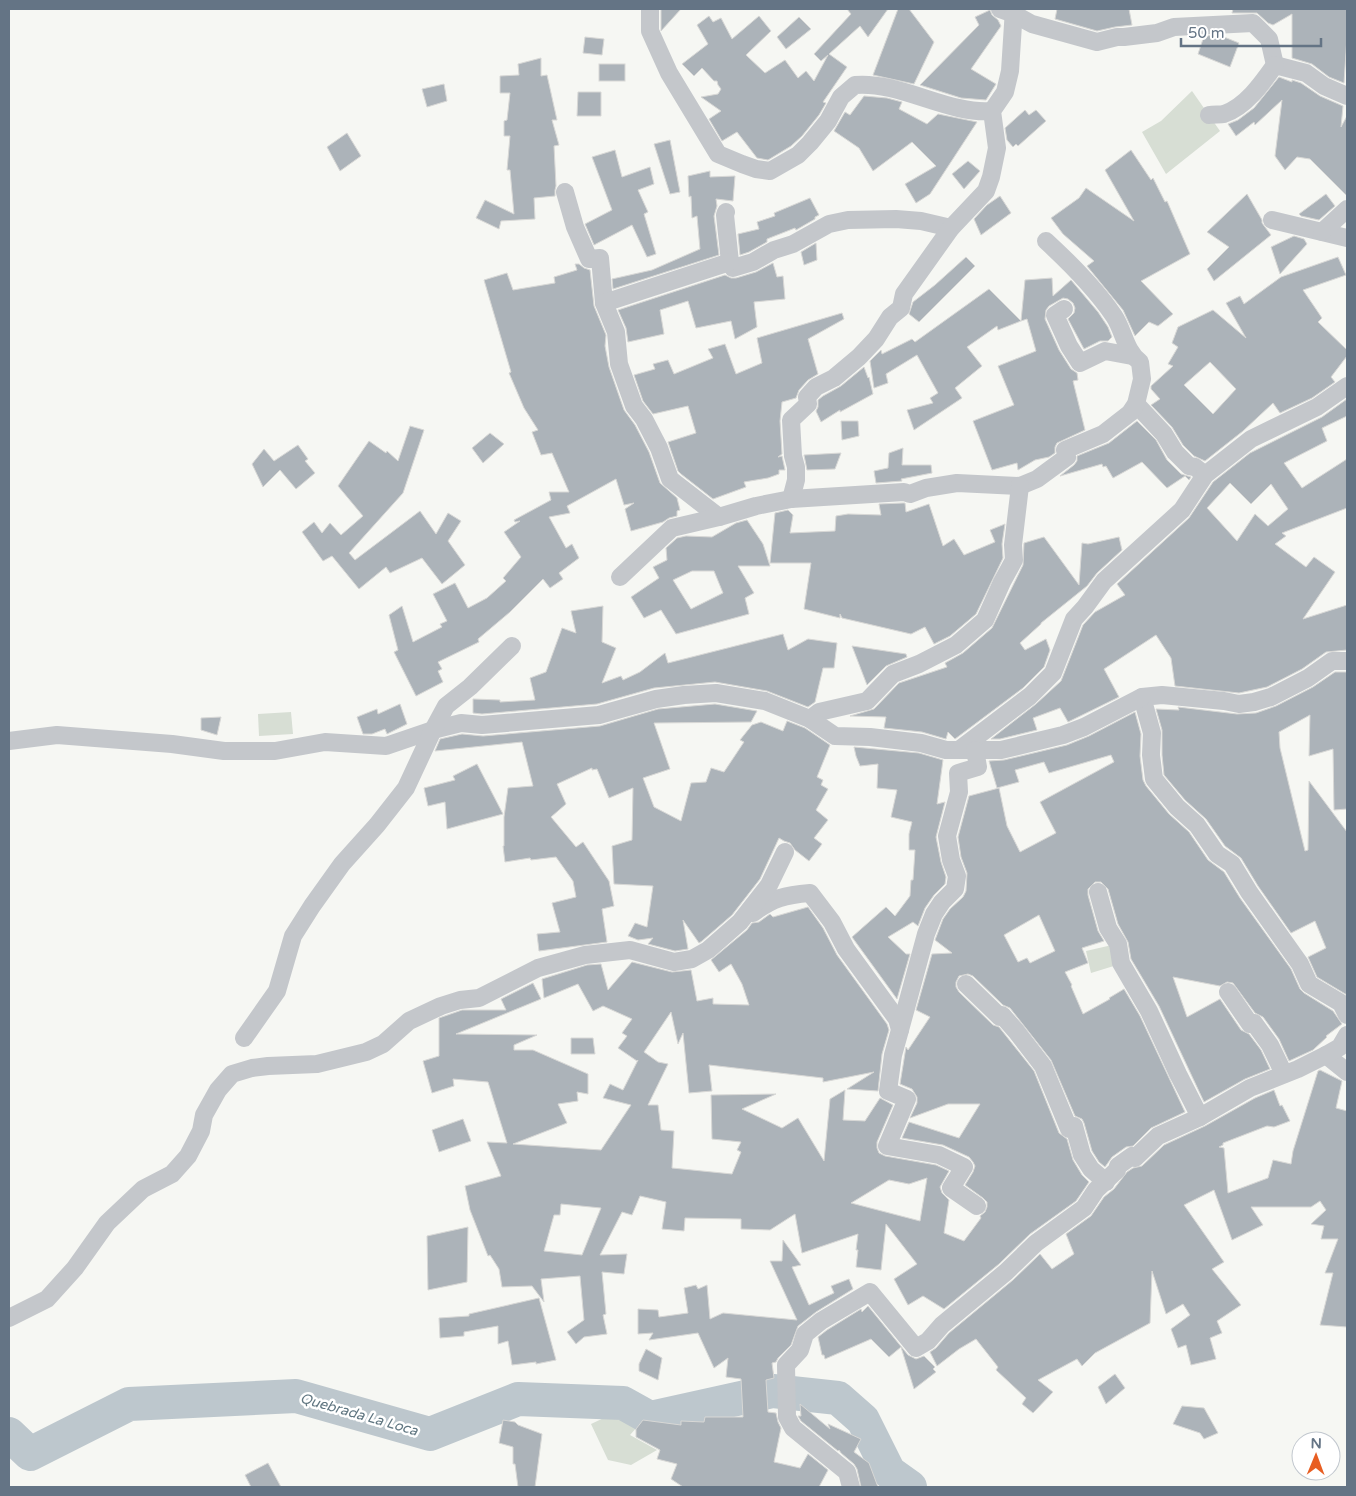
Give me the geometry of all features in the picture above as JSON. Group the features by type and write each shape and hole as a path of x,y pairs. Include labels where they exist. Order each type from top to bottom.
{"street":[{"path":"650,9 650,31 669,73 718,154 756,169 770,170 798,155 828,121 841,98 855,85 883,86 958,107 981,112 992,111"},
{"path":"791,499 796,480 796,467 793,456 791,420 808,404 807,398 816,387 834,378 876,339 890,318 900,308 904,294 951,228 986,191 998,148 992,111 1005,92 1010,71 1009,10"},
{"path":"1009,10 1032,24 1097,42 1117,37 1157,33 1174,26 1250,16 1268,39 1275,65 1259,88 1236,107 1224,114 1209,115"},
{"path":"1275,65 1306,73 1324,86 1347,96"},
{"path":"565,192 575,227 589,259 600,258 604,303 616,332 619,364 634,406 644,419 659,448 670,479 719,517"},
{"path":"1322,232 1347,209"},
{"path":"726,212 730,262 733,268 753,262 774,250 793,244 829,224 848,220 896,219 921,221 951,228"},
{"path":"1272,220 1347,238"},
{"path":"1046,241 1090,284 1114,317 1132,356"},
{"path":"604,303 730,262"},
{"path":"620,577 672,528 756,506 791,499 904,492 910,494 926,488 957,483 1020,486 1037,479 1067,457 1065,450 1103,434 1130,413 1136,404 1142,379 1140,362 1132,356 1104,351 1080,363 1069,346 1055,315 1064,309"},
{"path":"967,750 1030,696 1053,673 1074,619 1104,581 1182,510 1205,475 1251,439 1317,407 1347,386"},
{"path":"1136,404 1164,434 1175,452 1189,466 1195,467 1205,475"},
{"path":"810,720 820,712 867,701 893,674 919,664 956,645 985,620 1014,560 1013,545 1020,486"},
{"path":"244,1038 277,991 293,936 342,864 377,825 406,788 446,706 470,687 512,646"},
{"path":"9,741 57,735 172,744 224,751 275,751 325,742 386,746 433,730 461,723 482,725 599,715 656,700 684,695 716,693 765,701 810,720 834,736 870,737 921,743 946,750 1001,750 1062,735 1084,727 1142,697 1162,695 1239,704 1254,702 1308,678 1332,661 1347,661"},
{"path":"1142,697 1152,734 1151,754 1154,779 1177,807 1197,825 1216,854 1232,864 1249,892 1300,964 1309,984 1341,1003 1347,1015"},
{"path":"967,750 978,767 958,773 959,792 947,836 951,860 957,876 955,890 942,902 934,914 926,934 893,1055 888,1091 907,1098 887,1146 939,1155 964,1167 951,1188 976,1206"},
{"path":"740,922 769,885 785,852"},
{"path":"1098,892 1108,928 1118,944 1121,963 1149,1011 1200,1117"},
{"path":"9,1318 47,1299 75,1268 106,1223 143,1189 172,1174 188,1156 201,1131 204,1115 218,1090 232,1074 252,1068 268,1066 316,1064 366,1052 384,1044 409,1021 441,1006 460,1000 479,998 538,968 585,954 630,950 674,962 692,958 708,950 768,901 787,895 810,893 832,922 846,949 897,1019 900,1030"},
{"path":"966,984 1000,1017 1002,1015 1043,1066 1069,1129 1074,1126 1082,1155 1091,1169 1106,1182"},
{"path":"1228,992 1250,1024 1254,1024 1266,1038 1284,1074"},
{"path":"851,1487 847,1472 793,1428 787,1417 786,1365 800,1350 805,1334 821,1321 870,1292 916,1348 928,1341 942,1325 1006,1272 1026,1252 1084,1208 1096,1190 1106,1182 1117,1170 1118,1166 1132,1156 1135,1158 1158,1136 1200,1117 1250,1088 1326,1055 1340,1047 1347,1036"},
{"path":"1326,1055 1347,1072"}],"shaded area":[{"path":"1192,91 1220,131 1166,174 1142,132 1161,121"},
{"path":"291,712 293,734 259,736 258,714"},
{"path":"1112,945 1117,965 1091,973 1086,951"},
{"path":"625,1408 645,1418 630,1435 657,1450 631,1465 608,1460 591,1424"}],"building":[{"path":"661,9 681,9 661,31"},
{"path":"847,9 888,9 868,37 860,26 829,54 847,67 823,102 826,103 819,115 802,136 791,146 768,160 757,158 737,132 722,141 709,119 721,111 701,97 718,94 721,89 717,81 714,81 702,68 694,76 682,64 708,44 697,25 709,16 713,22 721,18 732,39 759,16 771,31 746,55 765,73 785,60 798,78 806,71 814,81 828,55 821,61 814,54 851,14"},
{"path":"898,9 909,9 934,42 914,84 873,75"},
{"path":"1057,9 1129,9 1132,25 1097,31 1055,19"},
{"path":"1233,9 1347,9 1344,83 1329,77 1312,64 1292,58 1292,14 1273,25 1257,13 1232,13"},
{"path":"990,10 1001,26 971,69 996,84 986,100 961,98 920,85 979,25 975,17"},
{"path":"799,17 811,29 786,49 777,37"},
{"path":"1219,35 1239,43 1230,67 1198,54 1204,36"},
{"path":"585,37 604,39 602,55 583,53"},
{"path":"541,58 541,76 547,75 557,120 552,120 559,145 554,146 555,196 534,198 535,219 501,221 499,229 476,218 485,200 514,214 510,170 507,170 510,136 504,136 504,121 507,120 510,93 500,93 500,76 519,75 518,64"},
{"path":"599,64 625,64 625,81 599,81"},
{"path":"1279,77 1301,83 1320,96 1343,106 1341,127 1347,116 1347,196 1310,159 1297,157 1285,170 1275,156 1282,100 1255,125 1254,122 1236,136 1228,124 1238,120 1254,108"},
{"path":"444,84 447,101 427,107 422,89"},
{"path":"578,92 601,92 601,116 577,116"},
{"path":"864,96 887,98 902,102 899,109 927,124 938,114 977,122 930,194 916,203 905,184 936,166 912,142 873,171 859,148 834,131 845,112 850,115"},
{"path":"1025,110 1029,115 1036,110 1046,121 1018,146 1016,144 1013,147 1007,140 1005,128"},
{"path":"347,133 361,156 340,171 327,147"},
{"path":"670,140 680,192 670,194 654,144"},
{"path":"615,150 622,177 650,167 654,184 638,190 648,212 644,214 656,254 647,257 632,225 594,245 585,224 612,210 592,157"},
{"path":"1131,150 1151,180 1153,178 1165,202 1167,201 1190,254 1141,281 1173,314 1158,326 1149,322 1135,336 1123,310 1087,266 1094,261 1063,234 1051,218 1079,198 1086,188 1134,221 1105,170"},
{"path":"968,161 980,171 964,189 952,174"},
{"path":"710,171 710,177 735,176 733,201 716,199 717,206 714,216 719,255 613,289 612,279 652,270 700,249 697,216 692,218 688,176"},
{"path":"1247,194 1262,223 1271,235 1214,281 1207,269 1229,247 1207,232"},
{"path":"1326,194 1335,206 1319,220 1299,214"},
{"path":"1000,196 1011,213 981,235 974,219 987,205"},
{"path":"810,198 819,215 815,219 796,230 795,228 767,239 767,242 740,255 738,234 759,229 757,222 775,216 774,213"},
{"path":"1294,236 1304,239 1307,244 1280,274 1271,247"},
{"path":"816,243 817,260 804,265 801,252"},
{"path":"966,257 975,266 919,322 909,314 913,302"},
{"path":"1338,257 1346,275 1303,290 1322,318 1318,322 1347,350 1347,356 1331,377 1335,382 1312,398 1280,413 1273,403 1243,431 1205,461 1194,456 1183,445 1172,427 1151,405 1160,399 1151,389 1151,386 1173,366 1168,364 1178,347 1172,343 1178,327 1213,310 1246,338 1226,303 1240,296 1244,304 1281,277","holes":["1210,362 1236,389 1213,414 1184,385"]},
{"path":"773,263 777,277 783,276 785,299 754,302 757,327 735,339 731,321 696,328 688,301 660,310 664,334 628,342 626,328 618,310 725,275 736,278 756,272"},
{"path":"575,264 590,270 594,306 606,335 605,346 609,367 624,410 635,425 649,452 660,483 677,498 680,510 677,511 677,516 663,522 631,531 625,509 634,503 624,505 616,479 567,506 570,513 549,517 566,548 572,544 579,558 559,573 563,579 550,588 543,579 510,612 478,639 479,642 438,662 442,669 438,671 443,682 416,696 394,652 398,650 389,615 402,606 413,642 442,627 440,624 447,621 433,594 455,583 468,608 487,598 506,581 503,578 521,557 504,532 520,521 515,522 514,520 551,500 549,492 569,492 552,453 541,455 532,432 538,430 524,408 509,373 511,372 484,280 507,273 513,290 555,283 554,277 577,270"},
{"path":"1052,278 1053,296 1071,280 1098,312 1112,337 1108,341 1100,341 1084,349 1068,319 1074,313 1073,303 1063,298 1049,306 1046,310 1045,319 1059,350 1071,369 1077,373 1078,380 1073,381 1085,430 1057,443 1055,453 1049,457 1035,460 1018,470 1017,463 992,470 973,421 1014,405 998,366 1036,351 1027,319 1021,321 1025,280"},
{"path":"989,289 1021,321 998,330 997,326 967,347 982,366 955,388 962,398 914,430 907,410 933,403 930,398 938,393 917,355 886,374 888,383 874,388 870,361 881,350 882,354 912,339 915,342"},
{"path":"842,313 844,319 808,339 818,374 808,380 799,390 796,398 782,402 780,421 782,454 778,457 782,456 785,470 779,470 779,474 768,478 744,482 746,487 713,499 678,471 668,442 696,433 688,406 653,414 643,401 634,375 655,369 653,364 668,360 674,374 713,358 708,349 725,344 736,374 762,363 757,338"},
{"path":"864,367 869,377 873,394 840,412 840,410 821,422 816,411 818,400 841,386"},
{"path":"1347,399 1347,416 1322,428 1327,441 1284,463 1302,488 1347,459 1347,508 1282,533 1286,536 1275,544 1306,567 1314,557 1335,572 1303,619 1347,605 1347,650 1326,652 1302,669 1267,687 1239,693 1175,686 1171,658 1156,635 1104,669 1119,697 1068,722 1060,708 1033,718 1037,730 1000,739 991,739 1036,704 1061,681 1083,625 1095,612 1125,595 1117,584 1189,518 1213,482 1250,453 1322,417","holes":["1230,483 1251,504 1271,484 1288,509 1268,526 1255,514 1237,541 1207,508"]},
{"path":"841,421 858,421 859,436 842,440"},
{"path":"1137,421 1156,440 1167,460 1181,474 1191,477 1189,480 1185,476 1167,488 1142,462 1113,478 1106,466 1103,467 1102,464 1060,476 1074,465 1077,461 1077,456 1109,443"},
{"path":"410,426 424,430 403,493 349,553 355,560 420,511 436,534 448,513 461,521 448,541 465,565 442,584 422,558 390,573 386,567 359,589 332,556 323,561 302,532 314,522 322,533 330,523 341,535 363,516 338,486 369,441 386,453 387,451 398,461"},
{"path":"490,433 504,444 483,463 472,448"},
{"path":"298,445 308,459 305,461 315,473 296,489 280,470 263,487 252,464 264,449 274,461"},
{"path":"903,448 902,465 931,465 932,473 901,479 902,481 876,483 874,471 888,468 889,453"},
{"path":"841,453 835,469 807,470 804,455"},
{"path":"905,503 906,512 929,504 943,546 954,539 964,555 995,542 990,530 1005,524 1002,544 1003,558 976,614 950,636 934,644 925,627 911,634 842,618 840,614 840,618 804,609 811,563 770,563 775,513 788,510 793,515 790,533 835,531 836,516 848,514 881,515 879,504"},
{"path":"747,520 763,544 770,566 738,566 754,593 745,598 749,614 676,634 661,610 644,618 631,597 659,578 653,567 667,560 666,548 677,538 686,536 712,537 736,523","holes":["692,571 714,571 723,593 691,609 673,580"]},
{"path":"1044,537 1079,585 1082,543 1088,544 1119,537 1122,550 1097,573 1087,586 1041,623 1020,643 1025,650 1046,639 1050,650 1044,667 1023,688 955,739 948,732 946,739 922,732 884,728 886,717 850,716 874,709 899,683 947,667 945,663 963,653 992,628 1023,565 1024,543"},
{"path":"603,606 602,642 616,648 602,683 621,676 623,680 640,672 665,653 668,663 783,634 788,650 808,639 837,643 834,668 823,668 815,702 808,707 767,691 715,682 654,688 597,704 482,714 473,713 473,699 500,700 500,702 535,700 530,678 546,672 562,628 576,633 571,611"},
{"path":"852,646 906,654 907,657 886,666 867,685"},
{"path":"1335,672 1347,672 1347,809 1334,810 1333,749 1309,756 1310,715 1279,732 1280,748 1305,851 1308,850 1309,781 1347,832 1347,995 1317,977 1308,957 1326,948 1315,921 1291,933 1241,858 1225,846 1206,819 1185,800 1164,775 1162,730 1156,709 1179,710 1178,707 1237,714 1256,713 1276,706 1313,687"},
{"path":"400,704 407,724 387,734 385,729 372,734 363,734 357,717 377,709 378,714"},
{"path":"715,704 757,711 751,722 654,723 670,769 643,778 654,807 681,821 691,783 706,782 711,768 724,772 744,742 740,740 752,725 761,722 783,731 787,721 805,728 830,745 817,777 823,780 821,785 828,789 816,810 828,820 814,838 822,844 809,861 795,850 790,843 779,838 760,879 732,915 702,941 699,943 683,920 688,949 675,951 648,944 653,938 638,940 628,936 635,923 647,927 653,886 614,884 612,846 632,840 633,788 609,798 597,769 592,770 592,768 557,784 566,804 551,817 576,847 583,842 609,881 614,906 602,909 607,942 539,951 537,934 560,932 552,903 576,897 573,881 556,857 531,860 530,858 505,862 503,846 504,817 508,788 533,786 522,742 435,751 440,739 462,734 483,736 600,726 658,709"},
{"path":"1135,712 1141,734 1140,756 1143,780 1146,786 1169,814 1189,832 1208,860 1224,872 1240,898 1291,969 1300,989 1333,1011 1342,1024 1326,1036 1313,1050 1289,1061 1279,1039 1263,1017 1255,1013 1233,983 1227,982 1220,986 1173,977 1187,1017 1220,999 1241,1030 1249,1034 1261,1050 1270,1069 1245,1079 1204,1102 1159,1006 1131,959 1128,942 1118,924 1108,889 1101,882 1095,882 1088,889 1088,895 1098,931 1104,941 1082,948 1088,963 1065,972 1083,1014 1124,989 1140,1016 1185,1112 1151,1128 1133,1146 1126,1147 1112,1157 1105,1167 1099,1162 1092,1151 1084,1123 1082,1119 1075,1116 1051,1060 1010,1008 1003,1005 973,976 968,974 959,976 956,987 959,992 993,1025 999,1027 1034,1071 1059,1133 1067,1139 1073,1160 1082,1175 1089,1182 1076,1201 1030,1234 999,1264 944,1309 923,1296 908,1305 894,1279 917,1264 886,1224 881,1270 856,1267 858,1234 802,1253 795,1214 770,1230 741,1229 741,1219 685,1218 684,1231 662,1229 666,1202 640,1196 632,1215 622,1212 600,1255 627,1254 624,1274 602,1272 606,1314 603,1315 607,1334 584,1337 576,1344 567,1332 584,1320 580,1276 541,1279 544,1302 532,1286 502,1287 499,1269 490,1255 488,1256 470,1210 465,1186 501,1176 487,1142 507,1143 488,1082 453,1079 454,1086 432,1093 423,1061 439,1056 439,1018 462,1010 506,1010 501,999 533,983 541,999 456,1034 537,1035 514,1045 514,1050 533,1050 588,1074 588,1094 577,1092 578,1101 558,1104 567,1123 513,1144 601,1150 631,1105 603,1098 610,1084 623,1090 638,1060 618,1048 627,1036 622,1033 632,1019 603,1006 593,1011 578,984 544,998 542,979 587,965 601,964 608,990 632,962 672,972 691,970 697,1001 713,998 713,1004 749,1005 742,984 731,964 719,972 711,960 747,930 752,923 759,922 770,914 773,917 808,907 823,928 837,955 887,1024 889,1030 882,1054 878,1091 847,1089 874,1072 823,1082 823,1078 709,1065 712,1091 689,1093 683,1033 678,1044 671,1012 644,1052 658,1062 668,1064 648,1105 658,1105 661,1130 674,1131 672,1168 732,1174 741,1152 737,1150 741,1142 712,1139 711,1095 776,1094 742,1109 782,1128 798,1118 824,1161 830,1099 845,1090 843,1120 865,1121 880,1098 893,1105 877,1142 879,1153 885,1156 936,1165 949,1171 940,1187 942,1193 949,1200 944,1233 964,1241 987,1207 987,1202 983,1198 965,1185 973,1172 975,1166 973,1162 969,1157 943,1145 902,1138 909,1122 959,1138 980,1104 948,1104 910,1118 917,1103 917,1097 912,1089 900,1084 906,1047 908,1050 930,1017 916,1010 932,954 952,953 935,940 943,919 966,891 967,873 961,857 958,837 969,796 999,788 1007,826 1020,852 1056,833 1040,802 1114,762 1111,755 1049,773 1044,762 1015,770 1019,782 997,788 989,761 1004,760 1067,745 1089,736","holes":["1039,915 1055,951 1030,963 1027,958 1018,962 1004,935","927,1178 920,1221 851,1203 889,1180 909,1184","561,1204 601,1208 582,1255 544,1251 554,1215 560,1215"]},
{"path":"221,717 217,735 201,730 201,718"},
{"path":"854,747 919,753 943,760 937,804 945,802 936,837 946,877 945,884 925,908 918,926 913,922 888,937 906,954 910,954 897,999 852,937 886,907 895,916 910,896 915,850 909,850 909,834 912,822 891,817 897,790 877,788 878,764 860,766"},
{"path":"477,764 503,814 447,829 445,802 428,806 424,788 455,780 453,776"},
{"path":"571,1038 593,1038 595,1054 571,1054"},
{"path":"1320,1070 1342,1081 1336,1108 1347,1111 1347,1327 1320,1325 1333,1273 1325,1273 1338,1239 1321,1239 1324,1226 1311,1224 1326,1210 1320,1201 1311,1207 1251,1207 1263,1225 1232,1240 1214,1190 1184,1205 1224,1262 1212,1269 1241,1305 1217,1321 1222,1333 1210,1338 1216,1359 1191,1365 1186,1345 1178,1348 1171,1329 1190,1315 1183,1304 1166,1314 1152,1271 1150,1323 1095,1353 1082,1366 1077,1359 1038,1380 1053,1392 1033,1413 1022,1404 1026,1398 996,1370 998,1367 976,1339 937,1366 930,1352 949,1333 1013,1280 1040,1254 1052,1269 1074,1254 1066,1234 1091,1216 1104,1197 1114,1189 1127,1172 1142,1166 1164,1145 1274,1090 1280,1106 1282,1105 1290,1121 1274,1127 1267,1126 1223,1143 1219,1147 1224,1148 1228,1193 1268,1178 1273,1160 1291,1164 1293,1151 1318,1071"},
{"path":"463,1119 471,1141 439,1152 432,1130"},
{"path":"468,1227 467,1282 428,1290 427,1236"},
{"path":"783,1240 801,1265 792,1267 809,1305 834,1293 831,1286 849,1279 853,1289 816,1312 798,1326 791,1345 776,1362 772,1363 774,1378 766,1380 768,1412 776,1413 781,1428 774,1462 800,1468 808,1454 828,1470 819,1487 683,1487 671,1479 677,1464 657,1459 660,1450 636,1437 636,1429 643,1420 681,1425 681,1421 704,1422 705,1417 743,1417 741,1379 726,1377 728,1358 714,1368 698,1333 649,1340 653,1333 638,1334 638,1309 658,1310 659,1317 688,1313 684,1288 696,1285 698,1289 707,1285 710,1319 723,1313 797,1320 770,1261 782,1261"},
{"path":"539,1298 556,1360 536,1364 536,1362 512,1365 508,1341 498,1344 498,1326 464,1332 464,1336 440,1338 439,1318 469,1316 469,1314"},
{"path":"868,1306 908,1355 916,1359 924,1356 935,1367 933,1369 936,1372 914,1389 901,1347 889,1357 871,1339 825,1359 824,1355 822,1355 818,1337 861,1309 862,1312"},
{"path":"646,1349 662,1358 658,1380 639,1371 639,1364"},
{"path":"1115,1374 1125,1388 1106,1404 1098,1387"},
{"path":"800,1404 830,1429 828,1424 861,1439 854,1452 869,1463 878,1487 861,1487 854,1464 801,1421 798,1416 801,1416"},
{"path":"1182,1406 1204,1408 1218,1433 1204,1439 1200,1433 1173,1424"},
{"path":"503,1420 515,1422 518,1425 542,1434 535,1487 518,1487 515,1464 513,1464 513,1447 499,1443"},
{"path":"268,1463 281,1487 251,1487 245,1475"}],"waterway":[{"name":"Quebrada La Loca","path":"9,1434 30,1454 129,1404 296,1396 430,1434 518,1399 623,1403 650,1418 773,1391 838,1398 863,1420 889,1472 910,1487"}]}
